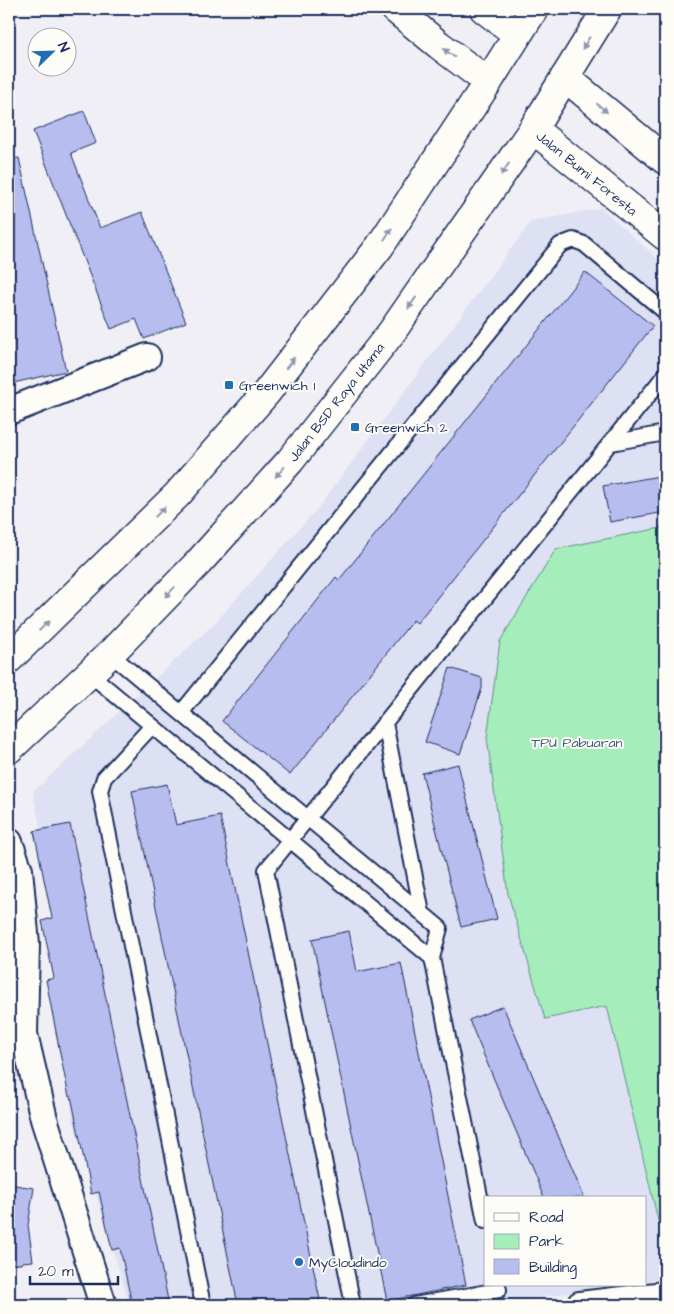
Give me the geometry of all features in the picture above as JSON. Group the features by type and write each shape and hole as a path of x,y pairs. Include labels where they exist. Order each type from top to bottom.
{"main road":[{"path":"395,9 488,82"},
{"path":"484,9 517,34"},
{"path":"9,659 177,495 268,392 380,246 534,9"},
{"name":"Jalan BSD Raya Utama","path":"9,749 110,654 199,562 290,461 391,333 533,129 606,9"},
{"path":"565,77 665,160"},
{"name":"Jalan Bumi Foresta","path":"533,129 665,236"}],"street":[{"path":"9,411 147,356"},
{"path":"9,842 19,870 26,944 24,1034 44,1119 103,1305"},
{"path":"580,1305 665,1296"}],"lane":[{"path":"181,713 560,246 573,240 584,244 665,312"},
{"path":"353,1305 266,870 665,375"},
{"path":"611,443 665,434"},
{"path":"110,654 440,928 432,958 484,1216"},
{"path":"90,674 432,958"},
{"path":"385,723 422,913"},
{"path":"152,726 104,778 100,790 202,1305"},
{"path":"414,1305 499,1290 498,1286"}],"shaded area":[{"path":"601,208 665,265 665,527 556,549 487,738 508,894 545,1019 607,1006 665,1250 665,1279 646,1282 646,1196 484,1196 484,1286 617,1286 486,1305 130,1305 73,1120 60,1019 48,865 33,792 214,624 317,509 531,222"}],"green space":[{"name":"TPU Pabuaran","path":"665,527 665,1250 607,1006 545,1019 508,894 487,738 500,641 556,549"}],"building":[{"path":"84,111 96,143 71,153 100,228 142,212 186,322 144,339 136,319 111,329 33,131"},
{"path":"19,158 66,371 9,384 9,159"},
{"path":"585,272 653,326 417,623 413,620 290,775 222,721 336,577 339,580"},
{"path":"665,475 665,512 610,522 603,486"},
{"path":"450,668 482,678 482,688 460,754 425,742"},
{"path":"458,764 497,919 461,927 422,773"},
{"path":"167,784 176,825 220,816 321,1305 238,1305 132,791"},
{"path":"70,824 169,1305 132,1305 120,1248 112,1250 99,1192 91,1194 71,1096 69,1097 46,980 54,978 42,921 52,918 34,831"},
{"path":"349,931 357,972 401,963 466,1285 387,1301 312,939"},
{"path":"503,1006 583,1196 543,1196 469,1020"},
{"path":"9,1184 34,1188 28,1225 33,1261 22,1262 21,1264 9,1264"}],"place":[{"name":"Greenwich 1","path":"229,385"},
{"name":"Greenwich 2","path":"355,427"},
{"name":"MyCloudindo","path":"299,1262"}]}
